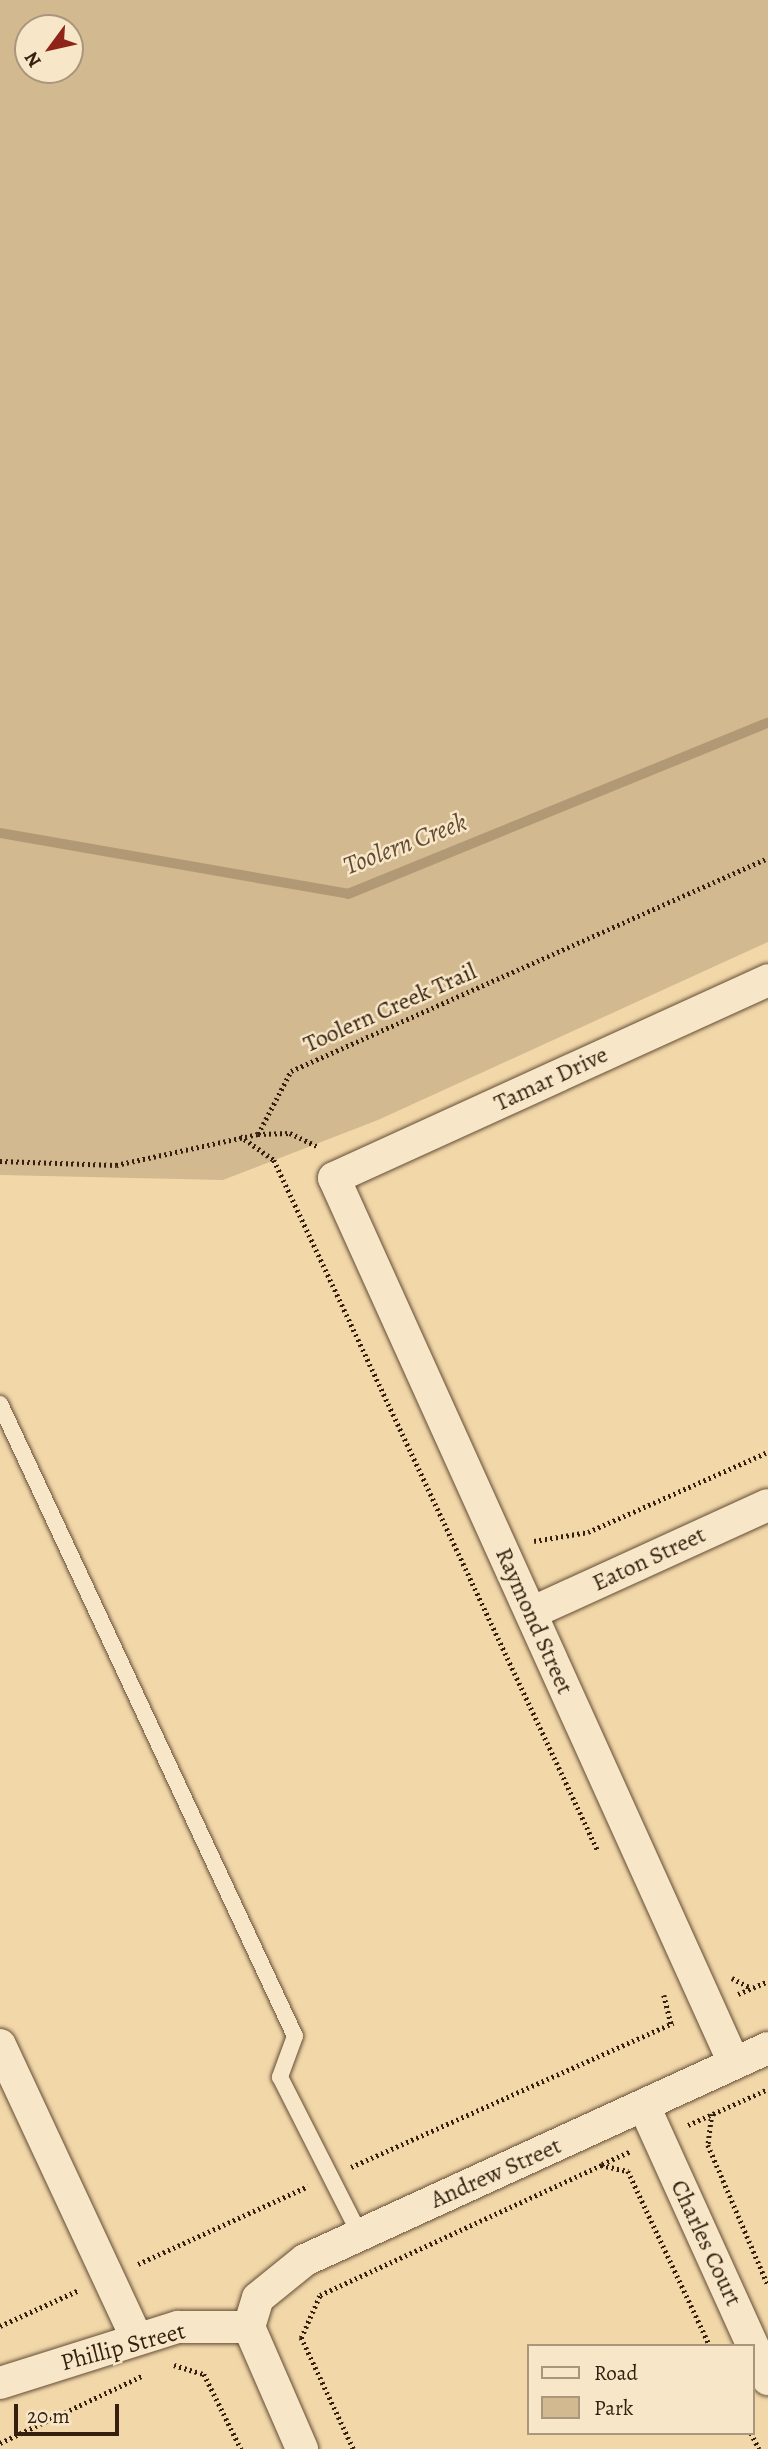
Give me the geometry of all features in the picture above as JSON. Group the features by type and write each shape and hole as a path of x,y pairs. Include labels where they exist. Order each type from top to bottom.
{"street":[{"name":"Tamar Drive","path":"334,1178 768,980"},
{"name":"Raymond Street","path":"334,1178 734,2063"},
{"name":"Eaton Street","path":"531,1613 768,1505"},
{"path":"0,2045 137,2339"},
{"name":"Andrew Street","path":"249,2327 258,2298 305,2260 768,2048"},
{"name":"Charles Court","path":"644,2106 752,2344"},
{"name":"Phillip Street","path":"0,2382 177,2327 249,2327"},
{"path":"249,2327 302,2449"},
{"name":"Charles Court","path":"754,2348 768,2379"}],"lane":[{"path":"0,1404 295,2036 281,2077 360,2235"}],"path":[{"name":"Toolern Creek Trail","path":"258,1134 291,1071 768,858"},
{"path":"0,1161 116,1165 240,1136 290,1133 324,1150 334,1178"},
{"path":"240,1136 274,1160 602,1860"},
{"path":"529,1542 588,1532 768,1452"},
{"path":"524,1530 535,1554"},
{"path":"725,1964 731,1977 751,1988"},
{"path":"0,2326 768,1981"},
{"path":"661,1985 671,2024"},
{"path":"712,2114 708,2145 768,2285"},
{"path":"353,2449 301,2338 320,2295 601,2165 628,2171 709,2344"},
{"path":"170,2363 204,2374 241,2449"},
{"path":"0,2443 158,2369"}],"green space":[{"path":"0,0 768,0 768,942 378,1120 223,1180 0,1175"}],"waterway":[{"name":"Toolern Creek","path":"0,833 348,894 768,723"}]}
